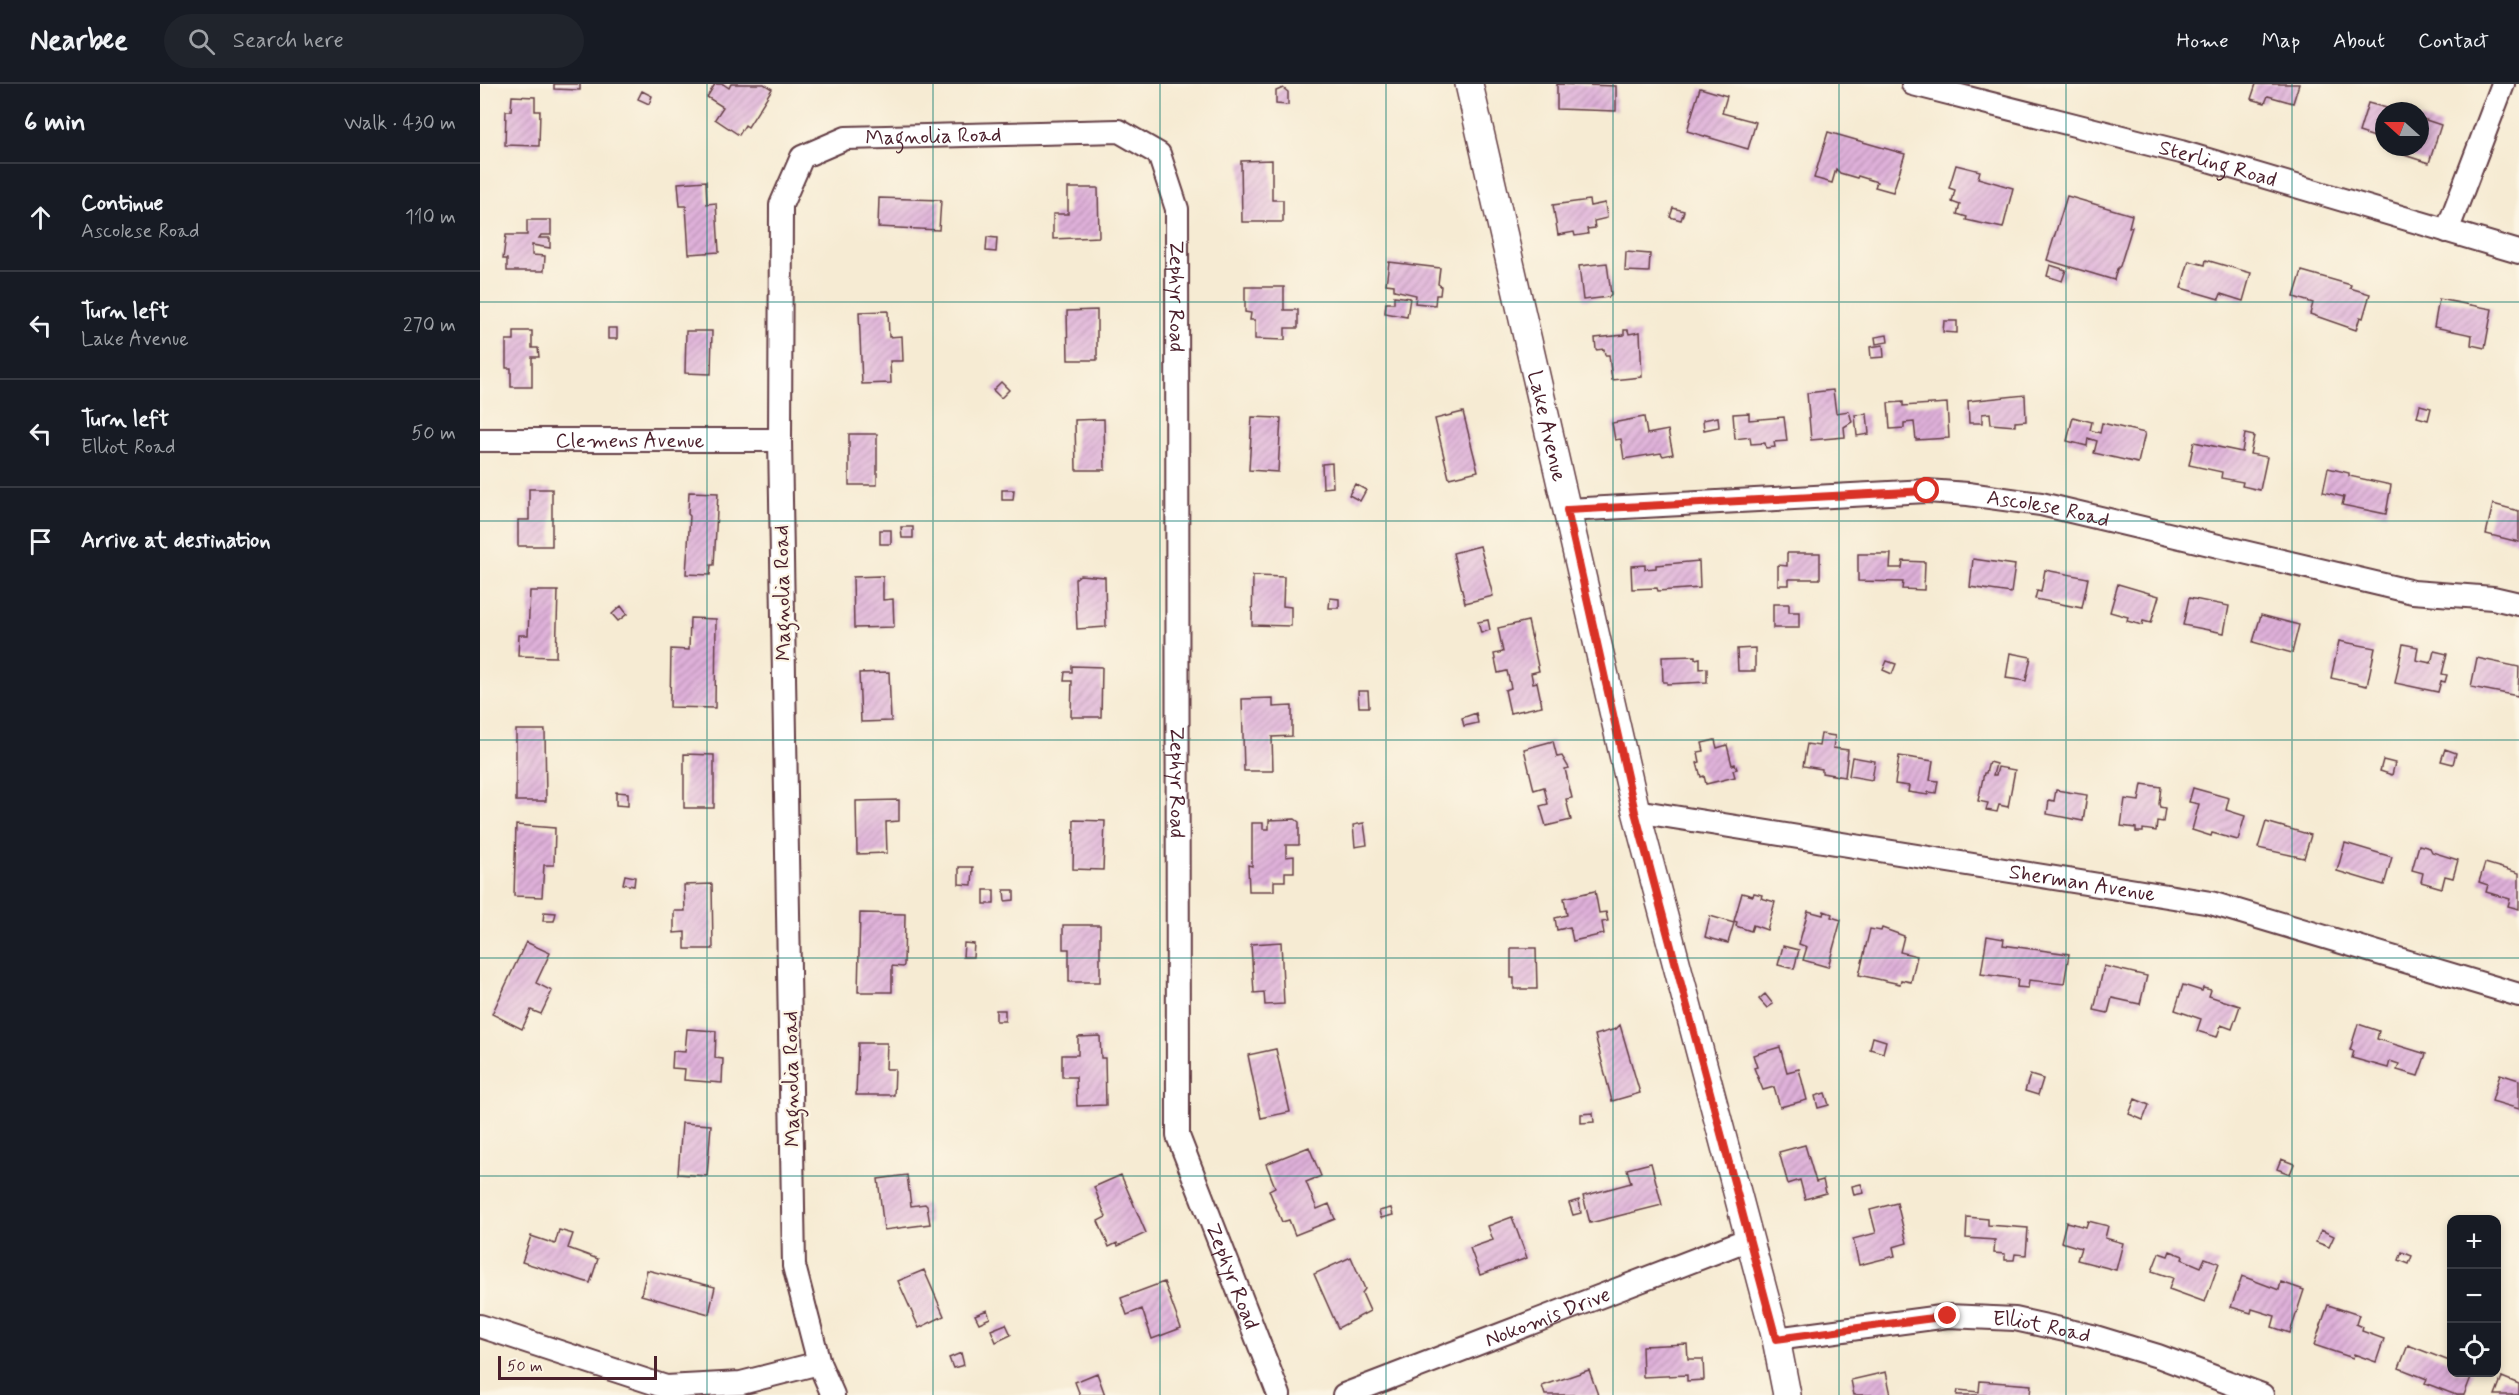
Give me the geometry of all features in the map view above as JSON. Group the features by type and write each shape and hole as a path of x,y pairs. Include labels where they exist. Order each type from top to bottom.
{"street":[{"name":"Lake Avenue","path":"1468,84 1635,812 1776,1339 1786,1395"},
{"name":"Sterling Road","path":"1913,84 2181,152 2519,252"},
{"path":"2447,231 2503,84"},
{"name":"Magnolia Road","path":"833,1395 819,1363 794,1266 780,440 781,205 802,157 846,138 1119,131 1160,154"},
{"name":"Zephyr Road","path":"1160,154 1177,209 1178,1136 1279,1395"},
{"name":"Clemens Avenue","path":"480,440 780,440"},
{"name":"Ascolese Road","path":"1567,510 1927,491 1968,494 2042,504 2413,592 2493,598 2519,604"},
{"name":"Sherman Avenue","path":"1635,812 2211,903 2519,995"},
{"name":"Nokomis Drive","path":"1344,1395 1749,1239"},
{"name":"Elliot Road","path":"1776,1339 1948,1316 2015,1319 2092,1336 2158,1356 2234,1390 2262,1395"},
{"path":"480,1326 666,1387 741,1383 819,1363"}],"building":[{"path":"554,84 580,84 580,90 554,89"},
{"path":"715,84 723,84 729,88 731,84 764,84 772,89 748,127 745,125 739,135 715,119 723,107 707,97"},
{"path":"1557,84 1616,86 1616,111 1557,109"},
{"path":"2256,84 2299,84 2293,103 2268,96 2265,103 2251,99"},
{"path":"1283,88 1288,92 1288,105 1276,104 1276,91"},
{"path":"1700,88 1727,96 1722,113 1756,122 1748,149 1687,131"},
{"path":"642,91 652,96 649,104 638,99"},
{"path":"512,96 535,97 535,111 540,111 539,146 505,145 506,111 511,111"},
{"path":"2368,103 2375,105 2375,137 2359,132"},
{"path":"2429,121 2441,125 2429,163 2407,156 2429,156"},
{"path":"1828,132 1905,154 1893,192 1875,187 1877,182 1840,173 1836,169 1832,183 1814,178"},
{"path":"1272,160 1272,200 1283,200 1283,222 1242,222 1241,161"},
{"path":"1956,165 1980,171 1978,178 2013,188 2003,228 1966,220 1967,217 1957,214 1960,205 1952,202 1955,190 1949,188"},
{"path":"706,181 707,204 716,203 719,252 689,254 686,206 680,206 678,183"},
{"path":"1068,188 1098,188 1099,237 1053,239 1053,214 1068,214"},
{"path":"2067,196 2132,215 2129,227 2132,227 2114,280 2047,260"},
{"path":"879,198 941,200 939,230 878,227"},
{"path":"1589,200 1590,206 1605,203 1607,218 1594,221 1595,228 1587,229 1588,234 1575,236 1574,232 1558,235 1553,205"},
{"path":"1673,208 1684,211 1681,220 1670,217"},
{"path":"527,220 551,220 551,235 541,235 539,238 550,238 550,248 532,245 532,255 545,256 544,271 507,271 507,259 503,259 506,235 527,235"},
{"path":"987,237 997,238 996,252 986,251"},
{"path":"1626,252 1650,254 1649,272 1625,271"},
{"path":"2206,260 2251,273 2243,301 2221,294 2219,299 2181,288 2189,261 2205,265"},
{"path":"1389,262 1440,268 1438,284 1441,286 1440,295 1436,295 1435,305 1415,303 1416,295 1394,290 1394,285 1386,284"},
{"path":"1607,263 1611,294 1609,297 1583,300 1579,266"},
{"path":"2050,265 2066,270 2062,281 2047,276"},
{"path":"2302,271 2351,285 2350,288 2370,294 2363,318 2360,317 2356,330 2310,314 2313,303 2294,297"},
{"path":"1245,287 1284,287 1284,310 1298,310 1298,328 1285,328 1285,340 1255,339 1255,320 1250,320 1251,313 1245,312"},
{"path":"1394,296 1410,298 1407,317 1385,313 1386,303 1394,303"},
{"path":"2439,299 2492,309 2485,348 2471,345 2472,335 2434,327"},
{"path":"1097,310 1097,360 1068,360 1067,311"},
{"path":"888,311 889,337 902,336 903,361 890,361 891,383 862,384 859,312"},
{"path":"1944,321 1957,321 1957,333 1943,332"},
{"path":"608,328 617,328 617,339 608,339"},
{"path":"1624,330 1628,330 1629,334 1640,332 1642,377 1612,380 1609,355 1605,355 1604,349 1596,350 1595,338 1624,335"},
{"path":"514,331 532,331 532,348 538,348 539,357 532,357 532,387 511,387 511,368 506,368 506,340 514,340"},
{"path":"686,331 712,331 711,374 685,373"},
{"path":"1887,335 1888,342 1876,344 1875,337"},
{"path":"1883,345 1884,357 1871,358 1870,347"},
{"path":"1001,382 1009,390 1001,398 993,390"},
{"path":"1833,390 1836,413 1849,411 1852,422 1844,427 1845,437 1811,440 1807,393"},
{"path":"2025,395 2026,421 2015,422 2015,426 1991,424 1990,413 1982,414 1982,423 1969,423 1968,401"},
{"path":"1903,402 1903,406 1947,403 1949,438 1916,440 1914,422 1904,423 1904,428 1890,429 1888,403"},
{"path":"2420,405 2431,408 2428,420 2417,417"},
{"path":"1463,412 1478,471 1449,478 1435,419"},
{"path":"1749,413 1749,420 1784,417 1787,441 1774,442 1775,447 1766,448 1765,443 1751,444 1750,437 1735,439 1733,414"},
{"path":"1867,414 1869,434 1857,436 1855,415"},
{"path":"1252,417 1281,418 1278,472 1249,470"},
{"path":"1644,417 1647,434 1668,430 1673,454 1663,456 1661,453 1624,459 1621,439 1615,440 1612,423"},
{"path":"1718,417 1719,427 1704,430 1703,420"},
{"path":"2073,417 2092,422 2090,430 2100,433 2102,423 2145,433 2138,463 2094,453 2097,441 2088,438 2087,446 2067,441"},
{"path":"1104,419 1105,470 1076,470 1075,420"},
{"path":"849,434 877,434 877,485 849,485"},
{"path":"2245,434 2254,436 2250,454 2267,457 2260,490 2242,486 2243,482 2221,478 2222,472 2189,465 2194,442 2242,452"},
{"path":"1332,463 1333,487 1323,488 1322,464"},
{"path":"2328,468 2349,473 2349,476 2391,485 2386,514 2342,505 2344,497 2323,492"},
{"path":"1355,484 1366,490 1360,501 1349,495"},
{"path":"529,489 552,489 552,546 518,546 518,520 529,520"},
{"path":"1002,490 1014,490 1013,500 1002,500"},
{"path":"689,492 718,493 714,565 711,565 710,575 686,574 690,516 688,514"},
{"path":"2493,504 2519,511 2519,542 2486,534"},
{"path":"901,527 913,527 913,538 902,538"},
{"path":"880,530 891,530 891,544 880,544"},
{"path":"1480,546 1493,596 1465,603 1453,553"},
{"path":"1787,553 1820,553 1820,579 1789,579 1789,585 1778,585 1778,565 1787,566"},
{"path":"1858,554 1891,554 1890,568 1902,568 1903,561 1925,562 1924,590 1902,589 1903,582 1858,581"},
{"path":"1973,559 2015,565 2011,593 1970,587"},
{"path":"1699,561 1700,588 1658,591 1657,588 1632,589 1631,566 1645,565 1645,569 1656,568 1656,565"},
{"path":"2045,570 2088,578 2082,608 2035,599 2037,591 2041,592"},
{"path":"1080,575 1105,577 1106,627 1077,629 1075,579"},
{"path":"1253,576 1284,577 1283,606 1291,607 1291,626 1252,625"},
{"path":"853,577 883,577 883,600 893,599 894,627 854,628"},
{"path":"2118,584 2159,596 2151,623 2143,621 2142,625 2127,621 2128,617 2110,612"},
{"path":"530,591 558,591 556,657 518,656 519,635 528,635"},
{"path":"1330,598 1339,599 1339,608 1329,608"},
{"path":"2189,598 2229,606 2224,633 2183,625"},
{"path":"1773,604 1789,604 1789,612 1799,612 1799,628 1773,628"},
{"path":"621,606 627,614 618,621 612,614"},
{"path":"2261,615 2299,625 2292,653 2253,642"},
{"path":"690,618 716,619 715,708 670,707 671,649 689,650"},
{"path":"1488,620 1490,630 1481,633 1478,622"},
{"path":"1528,621 1539,671 1531,673 1533,683 1537,682 1542,706 1510,713 1505,690 1511,688 1507,671 1498,673 1494,654 1503,652 1498,628"},
{"path":"2339,641 2375,648 2367,686 2331,678"},
{"path":"2403,644 2418,647 2416,660 2431,663 2434,651 2447,654 2442,674 2447,675 2445,682 2441,681 2438,692 2395,683"},
{"path":"1755,648 1755,671 1738,671 1737,649"},
{"path":"2010,653 2031,657 2026,681 2006,678"},
{"path":"1695,656 1695,659 1700,658 1700,669 1707,668 1707,682 1667,684 1663,682 1662,657"},
{"path":"2477,658 2519,667 2518,696 2471,687"},
{"path":"1887,661 1896,664 1892,674 1883,670"},
{"path":"1072,666 1102,667 1101,717 1071,717 1072,681 1064,681 1065,672 1072,672"},
{"path":"889,672 891,721 861,722 859,673"},
{"path":"1358,691 1368,691 1369,707 1359,707"},
{"path":"1273,698 1273,707 1292,706 1292,736 1272,737 1273,771 1244,771 1242,699"},
{"path":"1476,713 1478,723 1464,726 1462,718"},
{"path":"516,730 545,730 546,801 516,801"},
{"path":"1821,734 1835,736 1833,748 1848,750 1845,777 1822,773 1822,769 1803,766 1807,744 1819,746"},
{"path":"1715,740 1717,748 1727,745 1732,765 1735,764 1737,769 1733,770 1735,777 1706,784 1704,776 1701,777 1697,763 1700,762 1698,752 1704,751 1702,743"},
{"path":"1553,741 1557,757 1562,756 1569,768 1565,769 1572,798 1566,799 1571,820 1546,826 1540,806 1548,804 1544,787 1534,790 1524,749"},
{"path":"2445,749 2456,753 2453,764 2441,761"},
{"path":"684,754 714,755 714,808 684,808"},
{"path":"1899,756 1933,761 1930,780 1938,781 1936,793 1928,792 1928,795 1908,792 1909,786 1895,784"},
{"path":"1852,757 1875,761 1872,780 1849,776"},
{"path":"2383,760 2395,763 2392,775 2380,771"},
{"path":"1989,762 1996,764 1993,775 1996,775 1998,767 2015,770 2008,807 1999,805 1997,812 1986,810 1988,803 1978,801 1984,773 1986,773"},
{"path":"2142,784 2161,787 2159,804 2160,807 2165,808 2163,822 2157,821 2156,831 2143,829 2143,832 2136,832 2136,828 2121,826 2125,799 2139,801"},
{"path":"2193,788 2229,798 2226,810 2245,816 2238,840 2212,833 2211,836 2192,830 2199,804 2189,802"},
{"path":"2056,790 2087,795 2083,821 2047,814 2049,800 2054,801"},
{"path":"616,792 628,793 628,806 616,805"},
{"path":"899,800 899,821 886,822 887,853 857,854 856,801"},
{"path":"1295,819 1299,822 1299,845 1286,845 1286,857 1294,856 1294,872 1285,872 1285,881 1274,881 1274,891 1249,891 1248,865 1252,866 1252,823 1263,823 1263,829 1269,829 1269,820"},
{"path":"1074,820 1105,821 1103,870 1073,869"},
{"path":"2266,822 2311,835 2304,858 2258,848"},
{"path":"1364,823 1367,845 1355,847 1353,825"},
{"path":"516,825 555,828 554,865 544,865 542,897 514,896"},
{"path":"2345,843 2392,857 2384,885 2337,871"},
{"path":"2419,845 2430,848 2432,852 2458,860 2453,878 2445,876 2442,888 2421,882 2423,873 2412,870"},
{"path":"2485,863 2519,873 2519,909 2508,906 2510,899 2486,892 2488,885 2479,882"},
{"path":"959,867 973,867 972,885 959,884"},
{"path":"625,875 635,877 634,886 623,884"},
{"path":"712,884 713,949 685,949 685,932 674,933 674,911 685,911 684,885"},
{"path":"984,890 994,890 994,904 984,904"},
{"path":"1004,890 1014,890 1014,900 1005,901"},
{"path":"1595,891 1599,913 1606,912 1608,921 1602,922 1604,934 1573,941 1570,927 1557,930 1555,918 1567,915 1564,898"},
{"path":"1742,893 1753,896 1754,893 1762,895 1761,898 1775,902 1767,930 1753,925 1751,931 1736,926 1737,922 1734,921"},
{"path":"1808,911 1823,915 1824,911 1832,914 1831,917 1841,920 1828,967 1803,960 1807,947 1799,944"},
{"path":"544,912 556,913 554,921 543,921"},
{"path":"860,913 905,914 904,965 903,967 892,966 892,992 858,992"},
{"path":"1710,916 1734,923 1728,943 1705,937"},
{"path":"1063,925 1100,925 1100,982 1069,982 1069,949 1063,949"},
{"path":"1882,928 1904,936 1900,952 1917,956 1911,982 1901,980 1900,984 1859,975 1870,929 1881,931"},
{"path":"1987,936 2004,939 2003,945 2069,954 2064,984 2029,980 2028,988 2017,987 2018,979 1981,974"},
{"path":"526,942 550,953 536,983 552,991 541,1014 531,1010 522,1029 492,1014"},
{"path":"1281,942 1284,1004 1265,1005 1264,992 1254,993 1251,944"},
{"path":"964,943 974,944 973,957 963,957"},
{"path":"1783,946 1799,950 1794,969 1778,965"},
{"path":"1511,948 1536,948 1537,989 1514,989 1514,978 1511,978"},
{"path":"2104,966 2147,976 2140,1004 2112,998 2108,1013 2094,1010"},
{"path":"2183,985 2202,991 2203,988 2211,990 2209,996 2240,1006 2232,1029 2221,1025 2217,1037 2197,1031 2201,1019 2175,1010"},
{"path":"1765,994 1773,1004 1767,1008 1759,999"},
{"path":"996,1010 1005,1010 1005,1021 996,1021"},
{"path":"2358,1024 2379,1031 2377,1039 2426,1054 2418,1076 2397,1070 2399,1064 2390,1061 2388,1068 2352,1058 2354,1051 2350,1050"},
{"path":"1620,1025 1640,1093 1612,1101 1595,1035 1616,1029"},
{"path":"687,1029 716,1031 715,1058 723,1059 722,1083 684,1080 685,1069 672,1068 673,1051 685,1052"},
{"path":"1100,1036 1101,1058 1105,1058 1106,1105 1077,1106 1076,1077 1062,1077 1062,1055 1078,1055 1078,1037"},
{"path":"1873,1037 1886,1041 1883,1053 1870,1049"},
{"path":"858,1043 887,1043 886,1069 895,1069 894,1095 856,1095"},
{"path":"1780,1047 1787,1072 1799,1069 1807,1100 1780,1107 1774,1087 1763,1090 1754,1068 1757,1067 1753,1055"},
{"path":"1276,1049 1290,1112 1261,1118 1248,1055"},
{"path":"2500,1074 2519,1080 2519,1109 2492,1101"},
{"path":"2030,1075 2043,1079 2038,1095 2025,1091"},
{"path":"1825,1093 1829,1105 1818,1108 1815,1096"},
{"path":"2135,1099 2149,1105 2143,1120 2129,1114"},
{"path":"1593,1113 1594,1122 1581,1123 1581,1114"},
{"path":"682,1123 711,1125 707,1176 678,1174"},
{"path":"1805,1145 1816,1182 1823,1180 1826,1193 1805,1199 1800,1180 1788,1184 1779,1152"},
{"path":"1309,1147 1321,1176 1306,1182 1317,1209 1329,1204 1335,1219 1295,1235 1289,1220 1282,1222 1269,1190 1275,1187 1266,1164"},
{"path":"2281,1159 2294,1164 2290,1174 2277,1169"},
{"path":"1651,1163 1662,1205 1590,1223 1583,1196 1631,1183 1627,1169"},
{"path":"907,1175 911,1206 925,1204 930,1224 884,1230 878,1179"},
{"path":"1121,1175 1146,1233 1118,1246 1117,1243 1109,1247 1098,1221 1106,1217 1094,1187"},
{"path":"1861,1184 1864,1193 1854,1195 1852,1186"},
{"path":"1579,1200 1581,1213 1573,1215 1569,1203"},
{"path":"1897,1203 1907,1243 1893,1247 1895,1256 1859,1265 1853,1239 1876,1233 1870,1210"},
{"path":"1391,1208 1393,1215 1381,1218 1379,1211"},
{"path":"1512,1217 1527,1258 1480,1275 1470,1248 1493,1240 1488,1226"},
{"path":"1967,1217 1988,1219 1988,1225 2028,1228 2026,1255 2015,1254 2014,1260 2005,1260 2005,1254 1994,1253 1995,1240 1966,1238"},
{"path":"2088,1221 2108,1226 2105,1238 2123,1243 2116,1270 2077,1260 2081,1248 2061,1242 2066,1222 2086,1227"},
{"path":"559,1230 573,1234 568,1248 598,1259 590,1283 522,1262 531,1236 555,1244"},
{"path":"2321,1230 2334,1236 2329,1247 2316,1242"},
{"path":"2170,1251 2201,1267 2205,1258 2219,1263 2205,1302 2169,1289 2173,1278 2152,1271 2159,1253 2168,1256"},
{"path":"2402,1252 2412,1256 2409,1264 2399,1260"},
{"path":"1351,1257 1365,1289 1362,1293 1370,1311 1338,1328 1314,1274"},
{"path":"647,1270 715,1287 709,1314 641,1295"},
{"path":"924,1270 944,1316 919,1328 898,1281"},
{"path":"2242,1276 2279,1290 2281,1282 2304,1290 2290,1333 2272,1327 2275,1316 2252,1309 2251,1313 2231,1307"},
{"path":"1164,1282 1181,1328 1152,1339 1142,1309 1127,1315 1121,1298"},
{"path":"2328,1305 2359,1315 2356,1324 2363,1327 2362,1331 2384,1339 2376,1362 2354,1354 2353,1358 2314,1345"},
{"path":"987,1310 990,1318 979,1323 975,1315"},
{"path":"1006,1324 1011,1335 996,1342 991,1330"},
{"path":"1687,1344 1688,1359 1703,1359 1704,1380 1687,1381 1687,1375 1643,1377 1642,1346"},
{"path":"2408,1345 2447,1360 2447,1377 2471,1377 2464,1395 2456,1395 2425,1383 2427,1379 2399,1368"},
{"path":"961,1353 964,1365 953,1368 949,1358"},
{"path":"1589,1370 1598,1395 1545,1395 1542,1386"},
{"path":"1886,1372 1891,1395 1854,1395 1851,1380"},
{"path":"1097,1373 1105,1395 1080,1395 1075,1382"},
{"path":"2502,1377 2519,1384 2519,1395 2495,1395"},
{"path":"1980,1381 2031,1385 2030,1395 1957,1395 1958,1390 1979,1392"}],"route":[{"path":"1927,491 1567,510 1635,812 1776,1339 1948,1316"}]}
